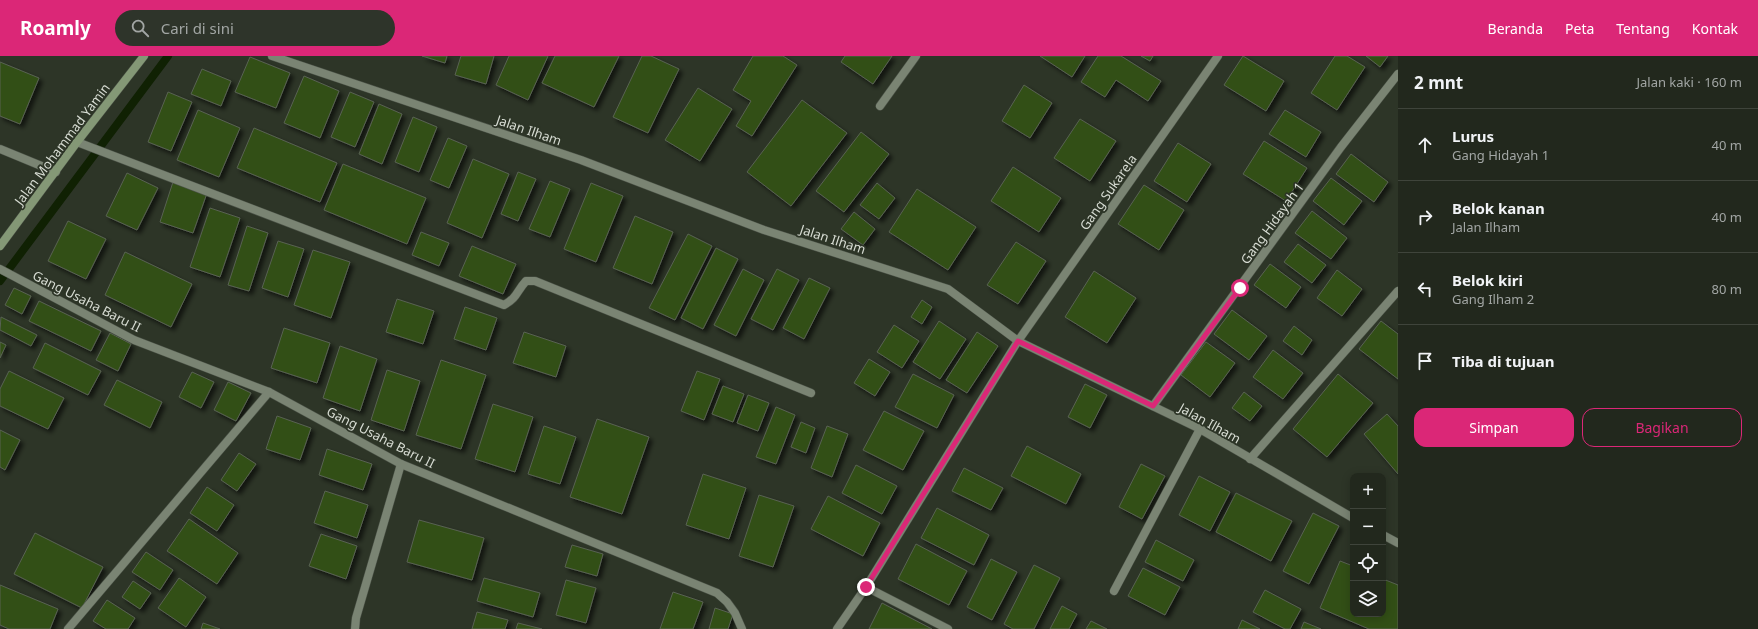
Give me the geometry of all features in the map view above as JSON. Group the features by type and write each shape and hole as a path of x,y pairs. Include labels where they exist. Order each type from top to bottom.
{"street":[{"name":"Jalan Mohammad Yamin","path":"0,246 77,142 144,56"},
{"name":"Jalan Ilham","path":"272,56 581,160 764,230 948,289 1018,341 1200,430 1350,516"},
{"path":"880,106 916,56"},
{"name":"Gang Sukarela","path":"837,629 866,587 1018,341 1218,56"},
{"name":"Gang Hidayah 1","path":"1153,406 1341,147 1398,74"},
{"path":"77,142 504,305 514,299 519,288 526,280 536,281 811,393"},
{"path":"0,149 56,172"},
{"name":"Gang Usaha Baru II","path":"0,269 134,340 269,392 401,464 717,593 727,602 735,613 742,629"},
{"path":"1250,459 1398,291"},
{"path":"68,629 269,392"},
{"path":"1114,591 1200,430"},
{"path":"355,629 356,618 401,464"},
{"path":"1386,537 1398,543"},
{"path":"866,587 948,629"}],"building":[{"path":"422,56 447,56 445,63"},
{"path":"461,56 494,56 486,84 455,75"},
{"path":"509,56 548,56 528,100 496,85"},
{"path":"555,56 619,56 594,107 542,83"},
{"path":"642,56 651,56 679,69 648,133 613,117"},
{"path":"753,56 783,56 797,65 752,136 736,126 751,101 733,90"},
{"path":"845,56 892,56 873,84 841,62"},
{"path":"1040,56 1085,56 1072,77"},
{"path":"1098,56 1121,56 1161,81 1148,101 1116,80 1105,97 1081,82"},
{"path":"1141,56 1153,56 1150,61"},
{"path":"1243,56 1284,81 1266,111 1224,85"},
{"path":"1335,56 1347,56 1365,67 1337,110 1311,93"},
{"path":"1366,56 1388,56 1380,67"},
{"path":"250,57 290,73 276,108 235,92"},
{"path":"0,62 39,78 20,124 0,116"},
{"path":"202,69 231,81 221,106 191,94"},
{"path":"304,76 339,91 320,138 284,123"},
{"path":"1024,85 1052,103 1030,138 1002,121"},
{"path":"698,88 732,109 700,161 665,140"},
{"path":"168,92 192,102 171,151 148,142"},
{"path":"350,92 374,102 355,147 331,137"},
{"path":"802,100 847,133 791,206 747,172"},
{"path":"379,104 402,114 382,164 359,154"},
{"path":"198,110 240,128 219,177 177,160"},
{"path":"1285,110 1321,132 1306,157 1269,134"},
{"path":"413,117 437,127 419,172 395,162"},
{"path":"1080,119 1116,141 1090,181 1054,158"},
{"path":"254,128 337,163 320,202 237,168"},
{"path":"861,132 889,154 844,212 816,191"},
{"path":"448,138 467,146 449,188 430,180"},
{"path":"1264,141 1307,168 1286,201 1243,174"},
{"path":"1178,143 1211,164 1187,202 1154,181"},
{"path":"1351,154 1388,182 1374,202 1336,174"},
{"path":"473,159 509,174 482,238 447,223"},
{"path":"343,164 426,198 407,244 324,210"},
{"path":"1013,167 1061,198 1039,232 991,201"},
{"path":"518,172 536,179 518,221 501,214"},
{"path":"127,173 158,188 137,230 106,216"},
{"path":"1331,178 1362,201 1344,225 1313,201"},
{"path":"550,181 570,189 550,237 529,229"},
{"path":"173,182 207,193 193,233 160,222"},
{"path":"591,183 623,196 596,262 564,249"},
{"path":"877,183 895,198 879,219 860,205"},
{"path":"1144,185 1184,210 1159,250 1118,224"},
{"path":"917,189 976,227 948,270 889,232"},
{"path":"210,208 240,218 220,277 190,267"},
{"path":"1312,211 1347,238 1331,259 1295,233"},
{"path":"854,212 875,229 863,245 841,229"},
{"path":"635,216 673,232 652,284 613,268"},
{"path":"68,221 106,239 86,279 48,261"},
{"path":"247,226 268,233 249,291 228,285"},
{"path":"421,232 449,243 439,266 412,255"},
{"path":"688,234 712,246 675,320 649,308"},
{"path":"278,241 304,249 288,297 262,288"},
{"path":"1016,242 1046,261 1018,304 987,285"},
{"path":"1298,244 1326,265 1312,283 1284,262"},
{"path":"472,246 516,264 503,294 459,276"},
{"path":"716,248 738,259 703,329 681,318"},
{"path":"313,250 350,262 331,318 294,305"},
{"path":"125,252 192,284 171,327 105,295"},
{"path":"1270,264 1301,287 1286,308 1254,285"},
{"path":"743,269 764,280 736,336 714,325"},
{"path":"777,269 799,280 773,330 751,319"},
{"path":"1337,270 1362,289 1342,316 1317,298"},
{"path":"1094,271 1136,298 1107,343 1065,317"},
{"path":"809,278 830,288 804,339 783,328"},
{"path":"14,288 31,296 22,314 5,305"},
{"path":"397,299 434,311 423,344 386,332"},
{"path":"922,300 932,307 922,324 911,317"},
{"path":"39,301 101,331 91,351 29,321"},
{"path":"465,307 497,318 486,350 454,339"},
{"path":"1232,310 1267,336 1249,360 1214,334"},
{"path":"1,317 37,335 31,346 0,330"},
{"path":"939,321 966,339 940,379 913,362"},
{"path":"1381,321 1398,334 1398,379 1359,349"},
{"path":"894,325 919,341 902,368 877,352"},
{"path":"1294,326 1312,340 1302,355 1283,341"},
{"path":"284,328 330,343 317,383 271,368"},
{"path":"524,332 566,346 556,377 513,363"},
{"path":"977,332 998,346 967,393 946,380"},
{"path":"110,333 131,344 118,371 96,360"},
{"path":"0,342 6,345 0,358"},
{"path":"1206,342 1235,363 1210,397 1181,375"},
{"path":"45,343 101,371 88,395 33,368"},
{"path":"340,346 377,359 360,411 323,398"},
{"path":"1273,350 1303,373 1283,399 1253,377"},
{"path":"869,359 890,372 875,396 854,383"},
{"path":"441,360 486,375 461,449 416,435"},
{"path":"387,370 420,381 404,431 371,420"},
{"path":"9,371 64,398 48,429 0,406 0,389"},
{"path":"697,371 720,379 704,420 681,411"},
{"path":"192,372 214,382 201,408 179,397"},
{"path":"913,374 954,395 937,428 895,407"},
{"path":"1338,374 1373,403 1327,457 1293,429"},
{"path":"117,380 162,402 150,428 104,405"},
{"path":"228,382 251,393 236,421 214,410"},
{"path":"1085,384 1107,395 1090,428 1068,417"},
{"path":"723,386 744,394 733,422 712,414"},
{"path":"1244,392 1262,406 1250,421 1232,408"},
{"path":"748,395 769,403 758,431 737,423"},
{"path":"493,404 533,417 515,472 475,459"},
{"path":"776,407 795,415 776,464 756,457"},
{"path":"884,411 924,431 903,470 863,450"},
{"path":"1387,414 1398,426 1398,474 1364,434"},
{"path":"277,416 311,428 300,460 266,449"},
{"path":"597,419 649,437 622,514 570,497"},
{"path":"801,422 815,428 806,453 791,447"},
{"path":"544,426 576,437 560,484 528,474"},
{"path":"827,426 848,434 832,477 811,468"},
{"path":"0,430 20,440 5,470 0,467"},
{"path":"1027,446 1081,474 1066,504 1011,476"},
{"path":"327,449 372,464 363,490 319,475"},
{"path":"239,453 256,464 237,491 221,480"},
{"path":"1141,464 1165,476 1142,519 1119,507"},
{"path":"856,465 897,486 882,514 842,493"},
{"path":"964,468 1003,488 991,510 952,491"},
{"path":"703,474 746,488 729,539 686,525"},
{"path":"1199,476 1230,492 1210,531 1179,515"},
{"path":"207,487 234,505 217,531 190,513"},
{"path":"325,491 368,505 357,538 314,523"},
{"path":"1236,493 1292,521 1271,561 1216,532"},
{"path":"759,495 794,506 773,567 739,556"},
{"path":"828,496 880,523 863,556 811,529"},
{"path":"937,508 989,535 974,565 921,538"},
{"path":"1313,513 1339,526 1309,584 1283,571"},
{"path":"189,519 238,553 217,584 167,551"},
{"path":"419,520 484,538 472,580 407,562"},
{"path":"35,533 103,567 82,608 14,574"},
{"path":"321,534 357,546 346,579 309,566"},
{"path":"1156,540 1194,560 1183,581 1145,562"},
{"path":"916,544 967,571 949,605 898,579"},
{"path":"572,545 603,554 597,576 565,567"},
{"path":"146,552 173,570 160,590 132,572"},
{"path":"991,559 1017,572 992,620 967,607"},
{"path":"1340,561 1350,565 1350,617 1386,617 1386,580 1398,585 1398,629 1369,629 1320,608"},
{"path":"1034,565 1060,578 1034,629 1013,629 1004,624"},
{"path":"1143,568 1180,587 1165,615 1128,596"},
{"path":"179,578 206,597 186,627 158,608"},
{"path":"484,578 540,593 533,617 477,601"},
{"path":"566,580 596,588 586,623 556,615"},
{"path":"133,581 151,593 140,609 122,597"},
{"path":"0,585 58,609 50,629 9,629 0,625"},
{"path":"1265,590 1301,609 1290,629 1285,629 1253,612"},
{"path":"673,592 703,602 693,629 660,629"},
{"path":"107,600 135,618 128,629 106,629 93,621"},
{"path":"882,603 932,629 869,629"},
{"path":"1062,606 1077,614 1069,629 1050,629"},
{"path":"715,608 733,614 728,629 709,629"},
{"path":"477,612 508,620 505,629 472,629"},
{"path":"1242,620 1260,629 1238,629"},
{"path":"1091,621 1107,629 1086,629"},
{"path":"1304,622 1321,629 1301,629"},
{"path":"203,623 220,629 201,629"},
{"path":"518,623 542,629 516,629"}],"waterway":[{"path":"0,281 168,56"}],"route":[{"path":"866,587 1018,341 1153,406 1240,288"}]}
